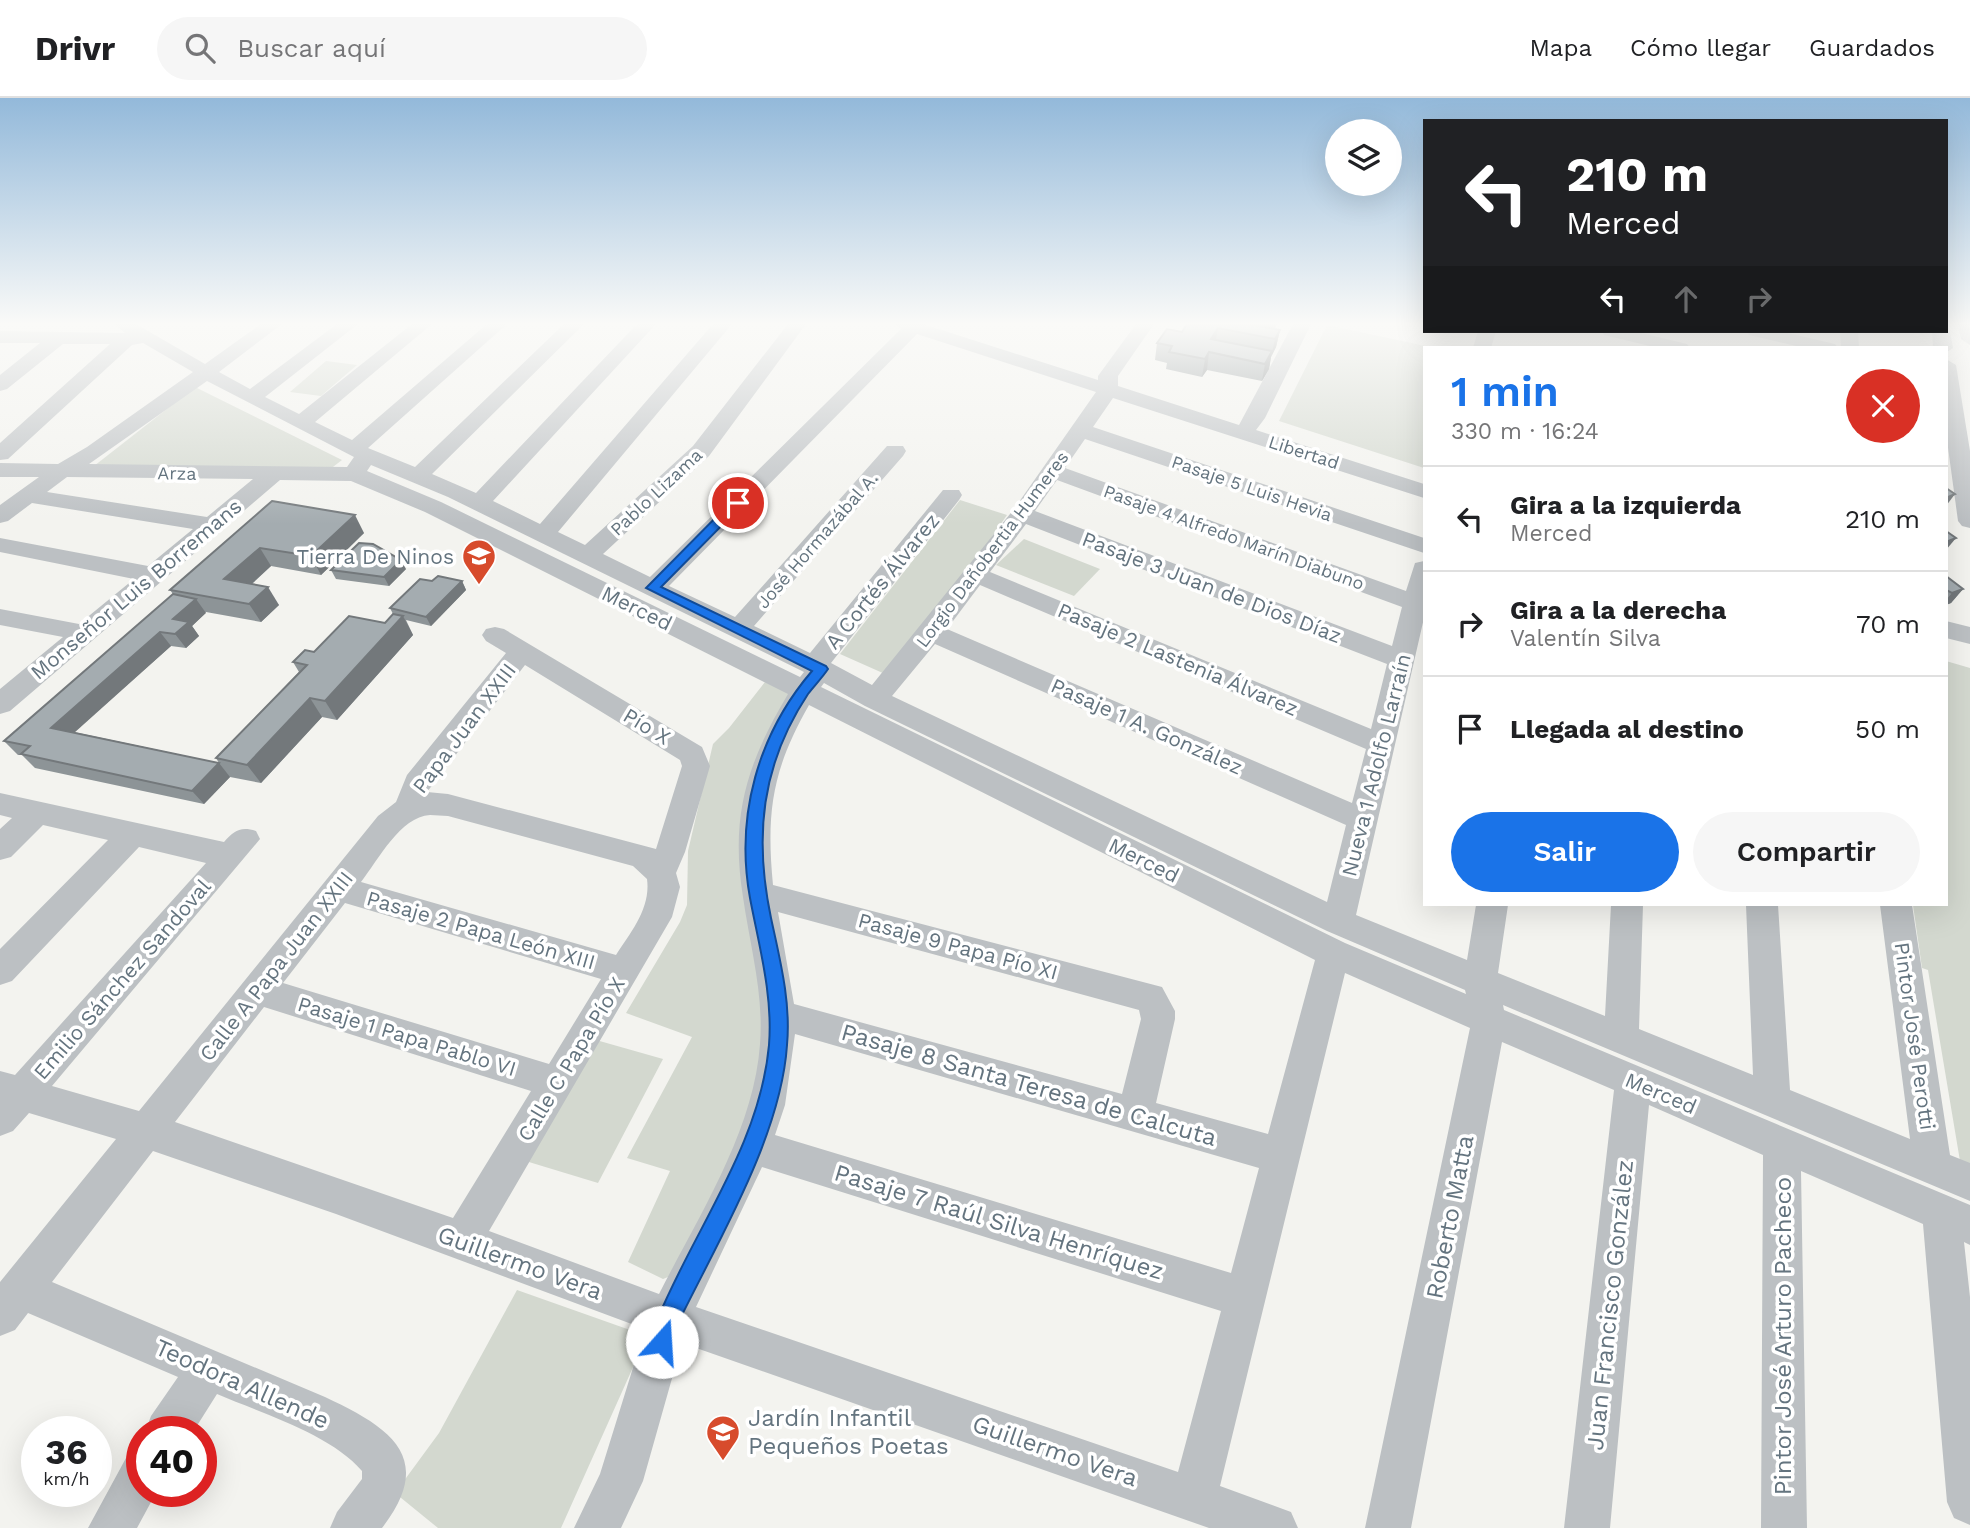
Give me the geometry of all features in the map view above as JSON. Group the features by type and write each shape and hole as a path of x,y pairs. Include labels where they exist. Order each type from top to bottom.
{"street":[{"path":"0,454 71,391"},
{"path":"0,516 62,471 95,452 178,391"},
{"name":"Merced","path":"238,391 301,423 433,507 813,676 1336,937 1480,980 1970,1182"},
{"path":"251,398 261,391"},
{"path":"301,423 341,391"},
{"path":"358,459 429,391"},
{"path":"419,475 506,391"},
{"path":"478,504 584,391"},
{"path":"543,535 666,391"},
{"name":"Pablo Lizama","path":"587,556 701,451 747,391"},
{"path":"653,588 846,391"},
{"name":"Lorgio Dañobertia Humeres","path":"875,699 931,632 1022,514 1080,430 1103,391"},
{"name":"Libertad","path":"1134,391 1423,473"},
{"path":"1249,425 1267,391"},
{"path":"1948,391 1950,412 1963,442 1970,521"},
{"name":"Libertad","path":"1249,425 1423,491"},
{"name":"Pasaje 5 Luis Hevia","path":"1080,430 1423,546"},
{"name":"José Hormazábal A.","path":"738,629 895,451"},
{"name":"Merced","path":"358,459 419,475 738,629 813,676 875,699 1336,937 1489,1020 1956,1218"},
{"name":"Arza","path":"0,471 272,475 358,459"},
{"name":"Pasaje 4 Alfredo Marín Diabuno","path":"1052,471 1416,603"},
{"name":"Monseñor Luis Borremans","path":"1,702 272,475"},
{"name":"A Cortés Álvarez","path":"597,1528 620,1481 669,1318 753,1146 767,1105 778,1045 774,969 758,894 754,826 761,779 779,733 813,676 951,495"},
{"path":"28,496 211,525"},
{"name":"Pasaje 3 Juan de Dios Díaz","path":"1022,514 1402,660"},
{"path":"0,545 154,575"},
{"name":"Nueva 1 Adolfo Larraín","path":"1194,1499 1336,937 1423,572"},
{"name":"Pasaje 2 Lastenia Álvarez","path":"974,573 1381,744"},
{"path":"0,617 84,633"},
{"path":"1948,630 1970,636"},
{"name":"Pasaje 1 A. González","path":"931,632 1363,820"},
{"name":"Pío X","path":"495,635 692,754 695,766 670,852 661,872"},
{"path":"1948,646 1970,653"},
{"name":"Papa Juan XXIII","path":"410,807 411,796 417,783 522,651"},
{"path":"410,807 430,803 461,809 642,856 654,863 661,872"},
{"path":"0,804 132,834"},
{"name":"Calle A Papa Juan XXIII","path":"10,1302 389,824 410,807"},
{"path":"0,848 37,813"},
{"path":"0,971 132,834"},
{"name":"Emilio Sánchez Sandoval","path":"7,1100 238,847 132,834"},
{"name":"Calle C Papa Pío X","path":"461,1241 659,911 664,889 661,872"},
{"name":"Pasaje 2 Papa León XIII","path":"338,888 624,972"},
{"name":"Pasaje 9 Papa Pío XI","path":"758,894 1143,995 1155,1004 1157,1019 1135,1114"},
{"name":"Roberto Matta","path":"1388,1528 1489,1020 1480,980 1492,906"},
{"path":"1620,1038 1627,906"},
{"path":"1762,906 1772,1100"},
{"name":"Pintor José Perotti","path":"1896,906 1933,1168"},
{"name":"Pasaje 1 Papa Pablo VI","path":"258,990 557,1083"},
{"name":"Pasaje 8 Santa Teresa de Calcuta","path":"777,1014 1281,1156"},
{"name":"Juan Francisco González","path":"1587,1528 1633,1081"},
{"name":"Guillermo Vera","path":"7,1100 147,1130 669,1318 1275,1528"},
{"name":"Pintor José Arturo Pacheco","path":"1782,1145 1784,1528"},
{"name":"Pasaje 7 Raúl Silva Henríquez","path":"753,1146 1245,1298"},
{"path":"1956,1218 1970,1502"},
{"name":"Teodora Allende","path":"10,1302 208,1369 351,1433 384,1460 385,1482 353,1528"},
{"path":"177,1416 208,1369"},
{"path":"111,1528 126,1502"}],"shaded area":[{"path":"190,391 203,391 342,460 329,470 94,466"},
{"path":"291,391 327,391 321,396"},
{"path":"1294,391 1423,391 1423,468 1279,421"},
{"path":"960,500 1007,515 894,678 840,654"},
{"path":"1024,539 1100,569 1074,596 996,565"},
{"path":"1948,662 1970,668 1970,1164 1960,1161 1928,970 1922,968 1913,906 1948,906"},
{"path":"765,682 789,693 766,744 770,997 763,1086 683,1271 663,1279 628,1262 670,1171 627,1158 692,1037 626,1013 680,922 687,905 688,851 713,744"},
{"path":"589,1038 663,1059 598,1183 519,1159"},
{"path":"517,1290 647,1336 561,1528 438,1528 395,1493 439,1433"}],"building":[{"path":"272,501 355,515 311,556 260,548 224,579 268,587 249,604 170,590"},
{"path":"1948,532 1956,538 1948,541"},
{"path":"359,543 373,544 401,560 384,577 331,570"},
{"path":"438,576 462,581 426,617 390,608 420,579 432,581"},
{"path":"1948,578 1963,589 1952,593 1948,591"},
{"path":"173,594 196,599 173,619 189,622 175,634 160,632 51,728 219,763 192,791 21,754 30,746 4,741"},
{"path":"393,614 403,616 325,701 310,698 247,765 216,758 307,665 293,662 305,650 314,652 349,616 385,623"}],"place":[{"name":"Tierra De Ninos","path":"479,586"},
{"name":"Jardín Infantil Pequeños Poetas","path":"723,1462"}],"route":[{"path":"662,1342 669,1318 753,1146 767,1105 778,1045 777,990 755,868 756,803 761,779 779,733 803,691 821,669 653,588 738,503"}]}
